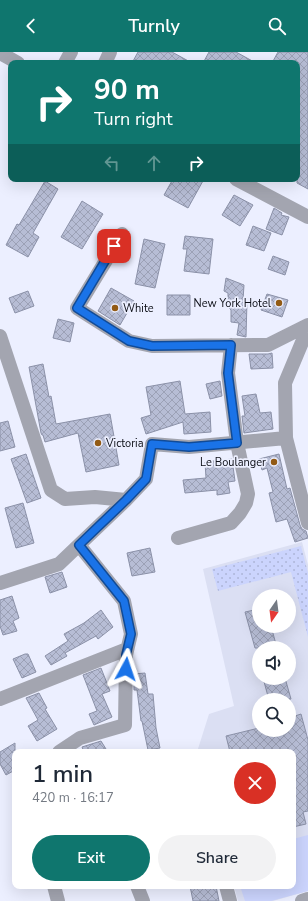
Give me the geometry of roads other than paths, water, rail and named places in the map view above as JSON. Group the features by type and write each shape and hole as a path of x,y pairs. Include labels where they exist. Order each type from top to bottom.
{"street":[{"path":"0,53 13,60"},
{"path":"242,182 308,217"},
{"path":"122,234 77,308 129,341 152,346 268,345 308,324"},
{"path":"308,328 285,382 286,438 308,523"},
{"path":"0,336 51,490 65,499 95,496 126,500"},
{"path":"178,538 231,523 246,503 248,494 237,443 228,373 231,345"},
{"path":"0,583 59,564 146,479 152,444 189,447 286,438"},
{"path":"64,749 80,738 125,725 126,655 131,634 124,601 79,545"},
{"path":"0,699 128,649"},
{"path":"55,889 58,901"},
{"path":"138,889 142,901"},
{"path":"227,889 230,901"},
{"path":"302,901 308,900"}],"place":[{"name":"New York Hotel","path":"279,303"},
{"name":"White","path":"115,308"},
{"name":"Victoria","path":"98,443"},
{"name":"Le Boulanger","path":"274,462"}]}
